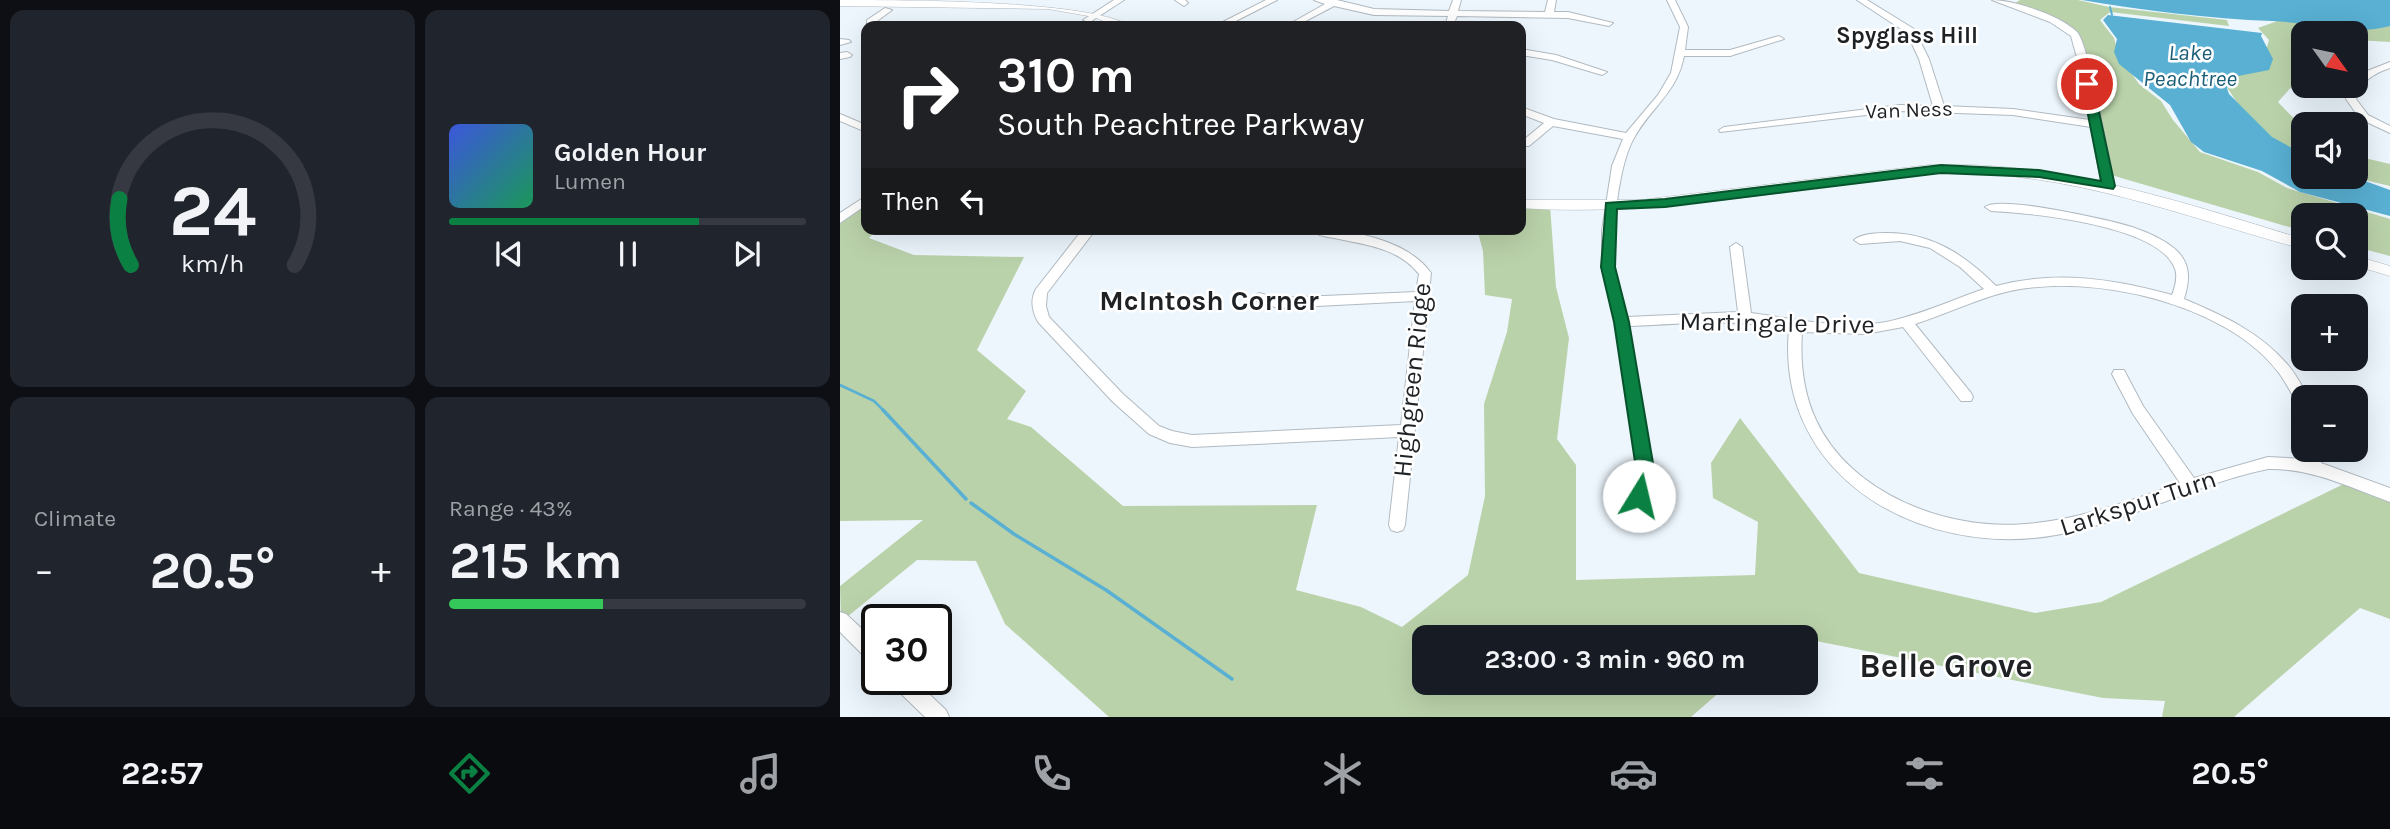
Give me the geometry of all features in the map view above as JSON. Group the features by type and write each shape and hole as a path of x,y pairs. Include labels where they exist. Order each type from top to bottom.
{"main road":[{"path":"840,3 1042,12 1106,21"},
{"path":"840,10 888,7"},
{"path":"1092,17 1097,21"},
{"path":"1526,194 1665,203 1941,169 2039,174 2107,182 2291,232"},
{"path":"2107,182 2291,240"},
{"path":"1526,204 1612,201"},
{"path":"2368,254 2390,260"},
{"path":"2368,265 2390,273"}],"street":[{"path":"1092,17 1117,0"},
{"path":"1229,21 1273,0"},
{"path":"1318,0 1336,2 1357,10 1390,13 1582,16 1609,23"},
{"path":"1451,21 1457,0"},
{"path":"1549,15 1552,0"},
{"path":"1639,496 1646,475 1622,322 1608,267 1612,201 1618,166 1629,137 1669,86 1681,53 1684,27 1671,0"},
{"path":"1861,0 1912,31 1939,108"},
{"path":"1996,0 2053,20 2075,35 2084,65 2107,182"},
{"path":"1300,21 1336,2"},
{"path":"872,21 888,7"},
{"path":"1383,21 1390,13"},
{"path":"1681,53 1730,53 1779,39"},
{"path":"1526,53 1553,57 1601,72"},
{"path":"2390,65 2371,71 2361,79 2352,90 2351,99 2364,117 2390,130"},
{"name":"Van Ness","path":"1724,130 1900,108 2013,112 2094,124"},
{"path":"1526,112 1551,122 1629,137"},
{"path":"840,117 861,126"},
{"path":"1526,143 1551,122"},
{"path":"840,219 861,204"},
{"path":"1991,207 2065,215 2146,236 2178,261 2182,270 2177,301"},
{"path":"1085,235 1041,292 1038,300 1043,319 1118,398 1154,430 1170,437 1192,441 1406,430"},
{"name":"Highgreen Ridge","path":"1340,235 1386,246 1416,260 1425,273 1397,525"},
{"path":"1860,240 1902,236 1931,243 1961,260 1994,291"},
{"path":"1736,247 1745,317"},
{"name":"Martingale Drive","path":"1622,322 1745,317 1796,326 1865,329 1907,323 1994,291 2032,282 2085,281 2116,284 2177,301 2222,322 2271,355 2295,385"},
{"path":"1259,297 1279,303 1423,296"},
{"path":"1907,323 1966,397"},
{"name":"Larkspur Turn","path":"1796,326 1793,362 1799,394 1808,422 1820,445 1867,489 1913,514 1990,532 2052,531 2190,485 2268,463 2314,468 2390,495"},
{"path":"2119,374 2138,410 2190,485"},
{"path":"2313,462 2314,468"},
{"path":"840,620 861,640"},
{"path":"916,695 939,717"}],"green space":[{"path":"2020,0 2078,0 2109,7 2227,20 2229,26 2110,12 2100,20 2114,38 2119,56 2139,84 2161,101 2200,152 2258,172 2287,188 2337,203 2291,203 2291,228 2111,175 2076,31 2014,4"},
{"path":"2283,19 2390,21 2390,42 2368,41 2368,21 2291,21 2291,87 2278,102 2291,116 2291,155 2263,143 2223,81 2262,64 2269,40 2258,28"},
{"path":"2368,159 2390,164 2390,186 2368,181"},
{"path":"1526,203 1550,205 1556,287 1569,338 1557,439 1576,465 1576,580 1755,575 1758,522 1713,498 1711,463 1740,418 1859,573 2035,613 2101,602 2350,481 2390,495 2390,619 2360,608 2234,717 2162,717 2165,701 2103,698 1818,641 1818,625 1412,625 1412,695 1716,695 1691,717 1109,717 1005,624 976,561 917,560 841,622 840,586 923,520 840,521 840,223 861,206 861,235 872,235 869,238 914,255 1024,257 977,350 1026,391 1007,419 1031,427 1123,506 1317,505 1296,590 1361,607 1402,627 1468,575 1485,496 1484,404 1507,332 1512,299 1485,295 1483,251 1479,235 1526,235"},
{"path":"2368,212 2390,219 2390,256 2368,250"}],"water":[{"name":"Lake Peachtree","path":"2082,0 2390,0 2390,26 2368,30 2368,21 2291,23"},
{"name":"Lake Peachtree","path":"2108,15 2262,33 2273,59 2269,70 2233,77 2227,88 2229,94 2272,137 2291,147 2291,187 2262,171 2204,152 2191,142 2170,105 2119,64 2114,52 2117,39 2103,20"},
{"name":"Lake Peachtree","path":"2368,182 2390,190 2390,216 2368,210 2368,203 2341,203 2295,189 2368,189"}],"waterway":[{"path":"2110,7 2112,15"},
{"path":"840,385 874,401 883,410"},
{"path":"883,410 966,499"},
{"path":"971,503 1014,534 1106,590 1232,679"}],"district":[{"name":"Spyglass Hill","path":"1907,35"},
{"name":"McIntosh Corner","path":"1209,300"},
{"name":"Belle Grove","path":"1946,666"}],"route":[{"path":"1639,496 1646,475 1622,322 1608,267 1611,206 1665,203 1941,169 2039,174 2108,186 2087,84"}]}
